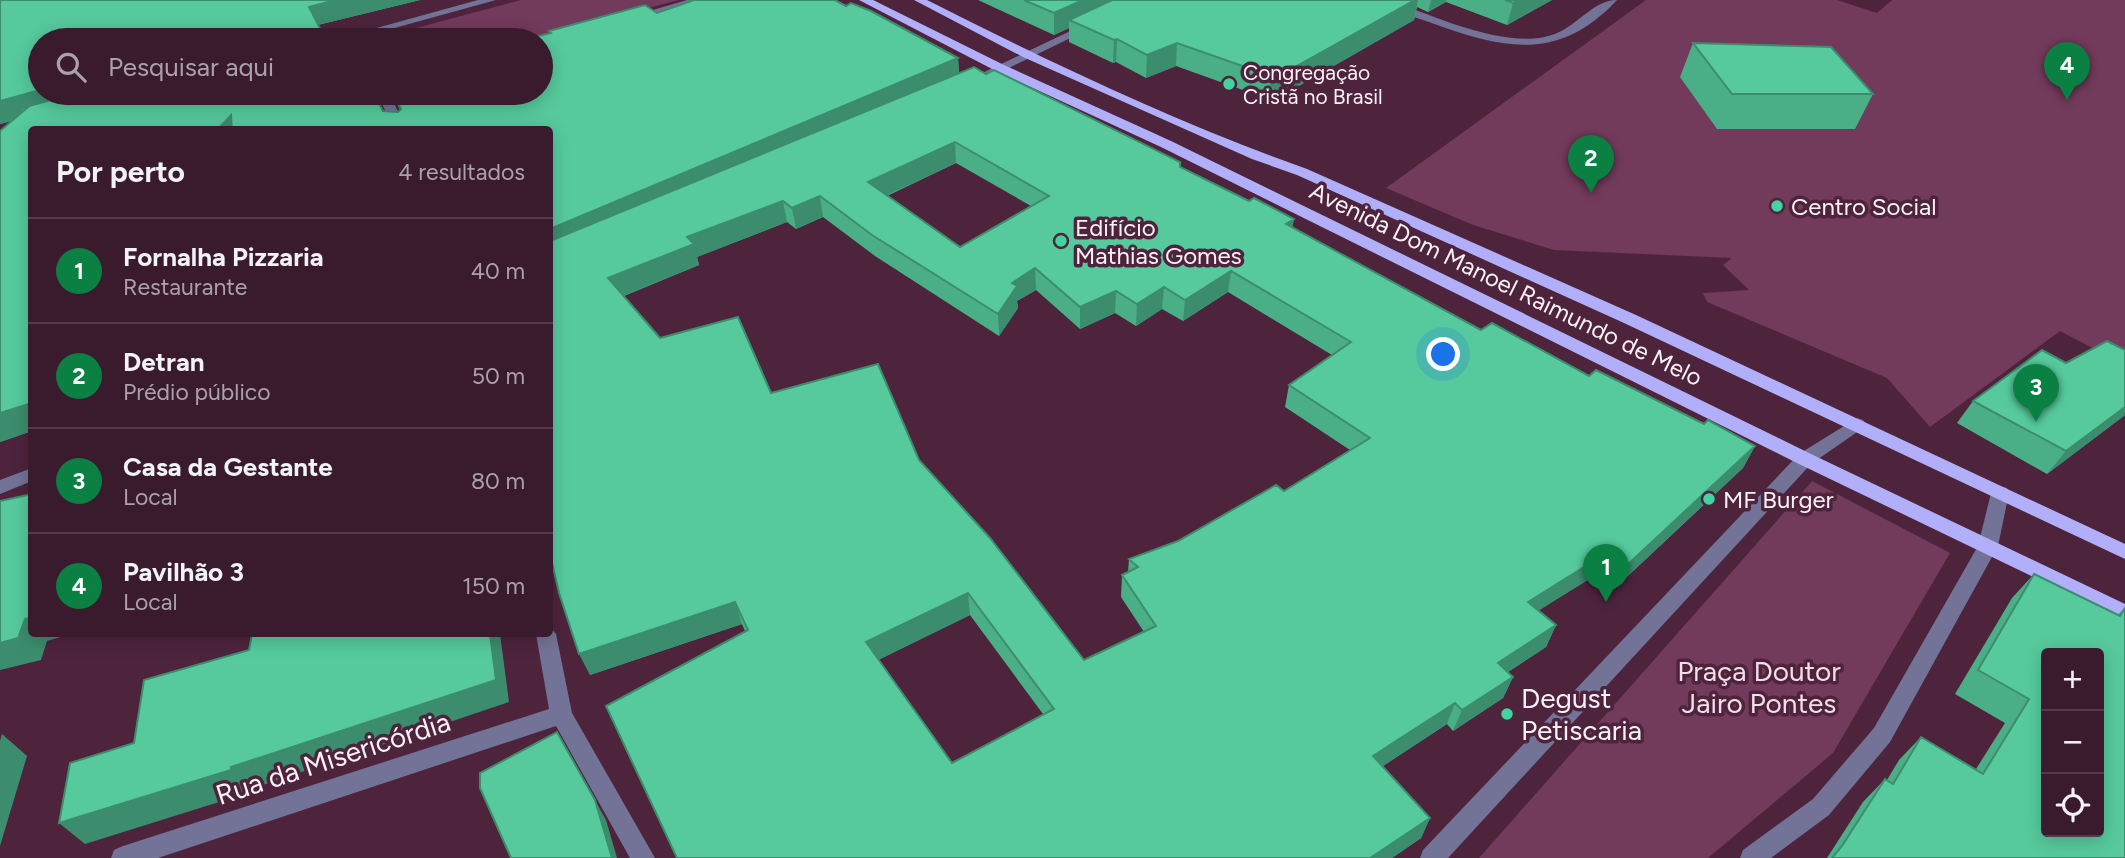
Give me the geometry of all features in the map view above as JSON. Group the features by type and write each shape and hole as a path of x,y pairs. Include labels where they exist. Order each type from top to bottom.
{"main road":[{"name":"Avenida Dom Manoel Raimundo de Melo","path":"864,0 1000,68 1177,149 1805,459 2125,613"},
{"name":"Avenida Dom Manoel Raimundo de Melo","path":"919,0 1027,55 1257,156 1302,172 1857,425 2125,552"}],"street":[{"path":"388,28 491,0"},
{"path":"621,21 700,0"},
{"path":"1380,0 1460,28 1524,44 1562,35 1612,0"},
{"path":"975,79 1098,22"},
{"path":"389,105 399,126"},
{"path":"1433,858 1805,459 1857,425"},
{"path":"0,487 28,476"},
{"path":"1752,858 1821,807 1882,735 1988,546 2000,493"},
{"path":"547,637 561,715 643,858"},
{"name":"Rua da Misericórdia","path":"123,858 561,715"}],"green space":[{"path":"521,0 679,0 553,33 553,28 416,28"},
{"name":"Centro Social","path":"1646,0 1837,0 1877,13 1892,0 2125,0 2125,365 2060,331 1930,427 1887,378 1707,302 1703,293 1749,290 1723,265 1732,258 1554,250 1473,225 1386,188"},
{"name":"Praça Doutor Jairo Pontes","path":"1812,481 1950,553 1833,753 1708,858 1479,858"}],"building":[{"path":"0,0 336,0 309,7 320,28 28,28 28,93 0,101"},
{"path":"694,0 835,0 846,6 851,3 871,11 958,58 553,228 553,126 232,126 231,115 221,126 28,126 28,404 0,413 0,131 27,108 22,108 33,105 380,105 383,111 398,112 401,109 399,105 553,105 553,30 645,5 657,13"},
{"path":"1024,0 1083,0 1054,13"},
{"path":"1112,0 1415,0 1286,72 1271,76 1177,43 1147,55 1117,39 1069,20"},
{"path":"1693,43 1831,47 1873,94 1732,94"},
{"path":"974,67 986,74 994,70 1180,162 1180,167 1249,201 1254,198 1294,219 1286,224 1481,330 1492,323 1589,376 1596,370 1704,424 1708,420 1755,446 1625,567 1605,554 1528,602 1556,625 1498,663 1513,677 1462,710 1455,703 1373,756 1430,818 1370,858 677,858 606,706 748,630 735,602 579,654 553,567 553,240","holes":["955,142 1049,196 960,247 868,182","820,196 872,235 998,314 1017,286 1012,283 1035,268 1080,307 1116,291 1137,304 1164,287 1185,300 1231,271 1351,342 1289,385 1370,438 1284,491 1276,485 1178,541 1129,559 1138,567 1122,575 1156,626 1084,660 990,538 919,460 878,364 771,393 738,317 660,338 608,278 694,244 687,237 783,201 792,208","968,593 1054,709 952,763 866,642"]},
{"path":"2107,341 2125,350 2125,407 2066,451 1973,401 2042,350 2066,363"},
{"path":"28,495 28,618 25,619 18,638 0,643 0,501"},
{"path":"2034,574 2120,616 2125,608 2125,858 1832,858 1885,779 1893,784 1921,737 1983,774 2029,699 1978,670"},
{"path":"251,637 490,637 496,680 231,767 231,770 59,823 70,763 134,743 144,680 249,650"},
{"path":"557,732 595,800 612,858 511,858 480,788 480,773"}],"place":[{"name":"Congregação Cristã no Brasil","path":"1229,84"},
{"name":"Pavilhão 3","path":"2067,100"},
{"name":"Detran","path":"1591,193"},
{"name":"Centro Social","path":"1777,206"},
{"name":"Edifício Mathias Gomes","path":"1061,241"},
{"name":"Casa da Gestante","path":"2036,422"},
{"name":"MF Burger","path":"1709,499"},
{"name":"Fornalha Pizzaria","path":"1606,602"},
{"name":"Degust Petiscaria","path":"1507,714"}]}
